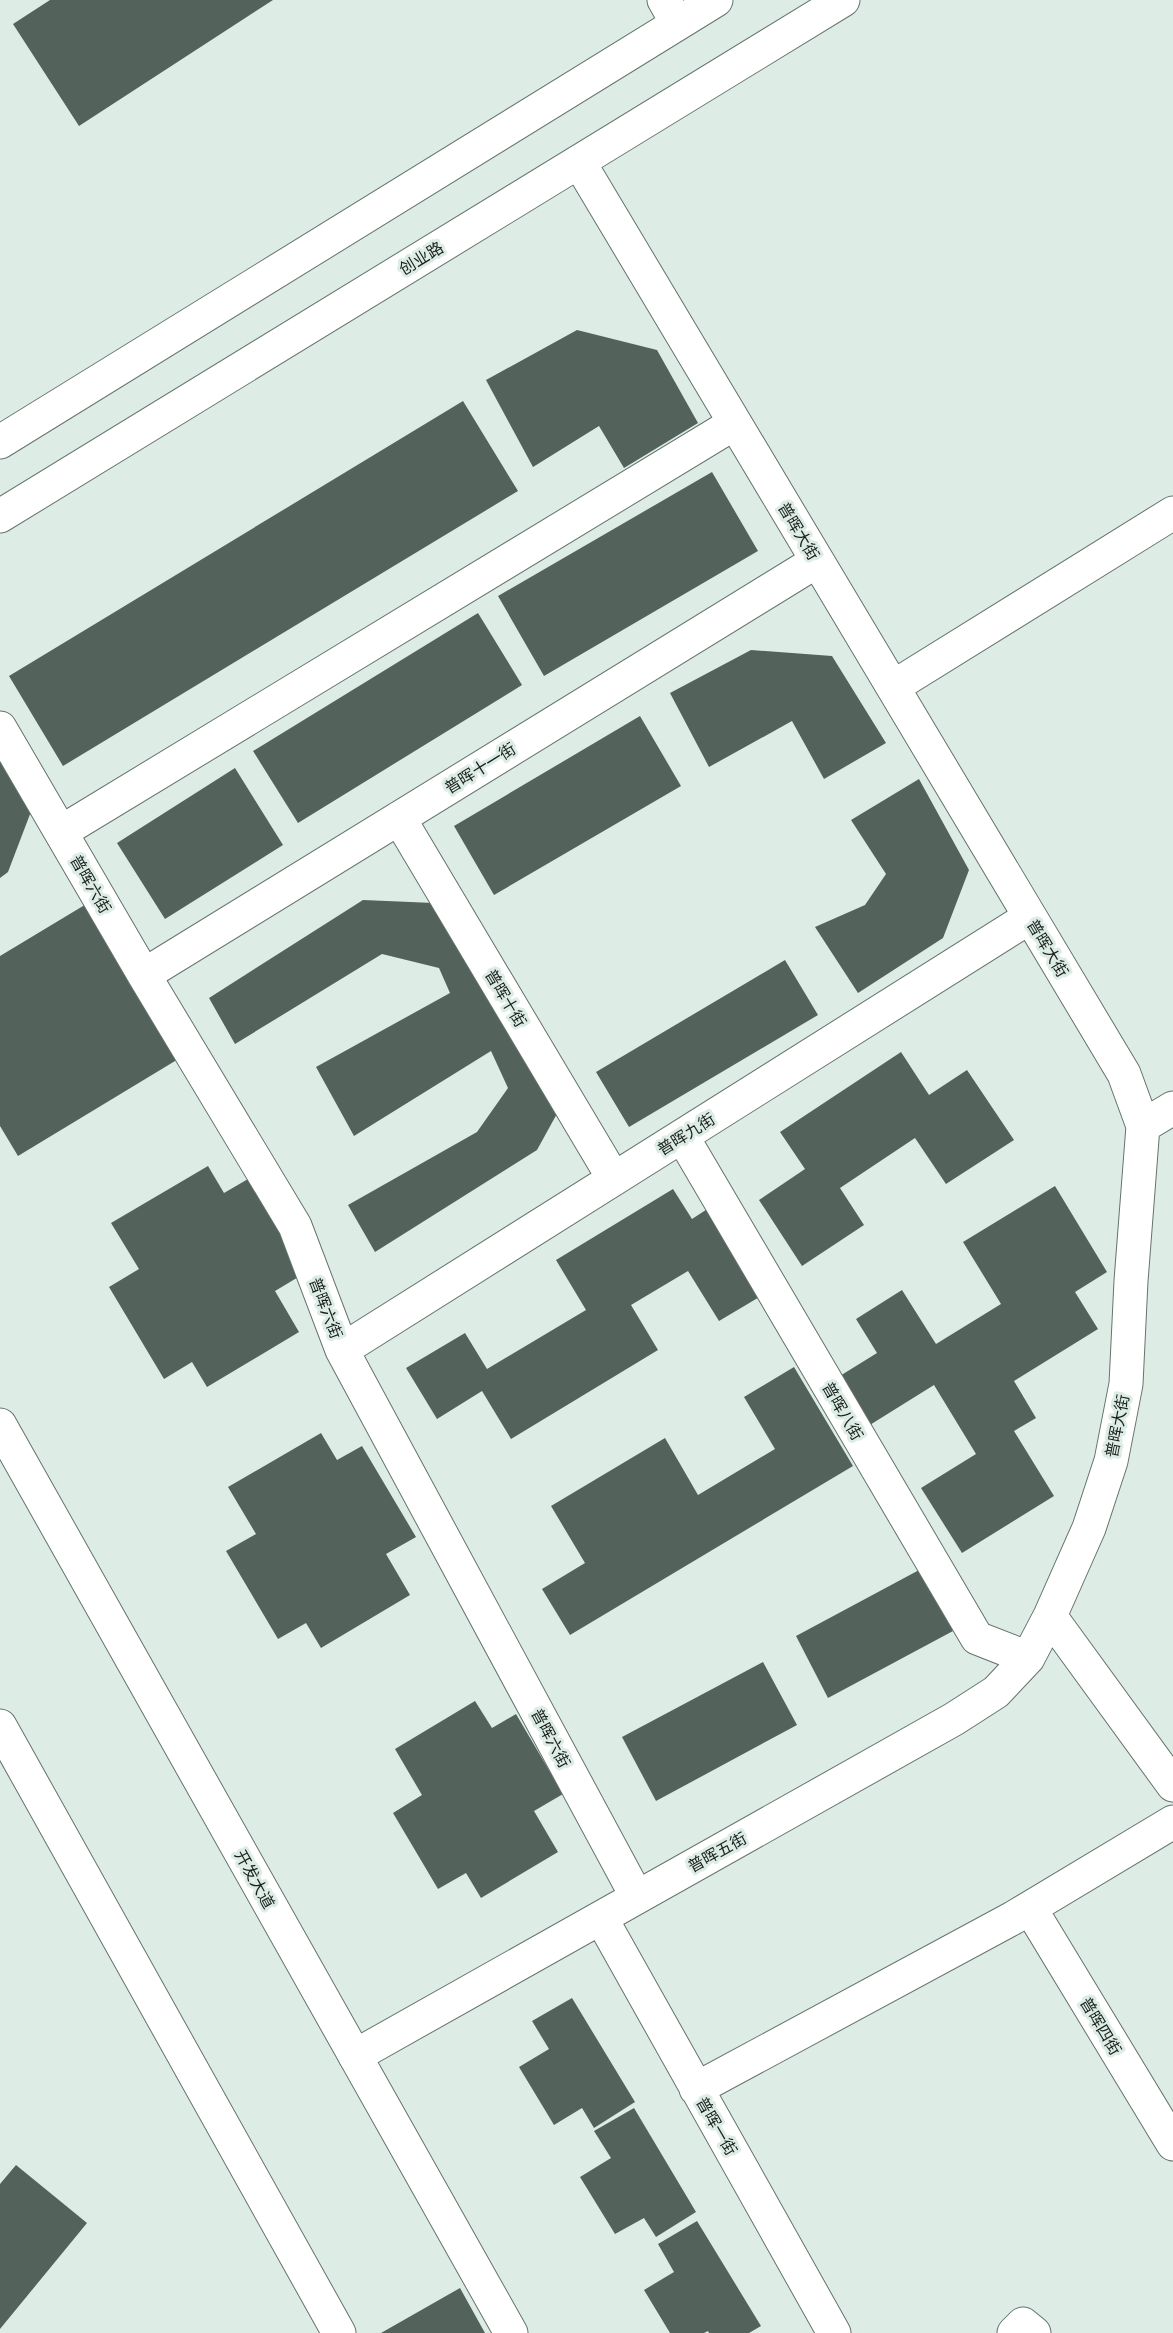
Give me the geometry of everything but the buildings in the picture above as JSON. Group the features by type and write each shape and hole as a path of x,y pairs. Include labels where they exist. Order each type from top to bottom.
{"street":[{"path":"0,442 671,12 716,0"},
{"name":"创业路","path":"0,516 843,0"},
{"name":"普晖大街","path":"579,162 1124,1074 1143,1126 1124,1395 1111,1461 1089,1528 1050,1616"},
{"path":"61,832 735,423"},
{"path":"893,687 1173,513"},
{"name":"普晖十一街","path":"144,975 817,561"},
{"name":"普晖六街","path":"0,728 144,975 295,1226 342,1350 637,1897"},
{"name":"普晖十街","path":"399,818 614,1179"},
{"name":"普晖九街","path":"342,1350 1030,917"},
{"path":"1143,1126 1173,1108"},
{"name":"普晖八街","path":"682,1136 977,1638 1028,1658"},
{"name":"开发大道","path":"0,1425 511,2333"},
{"path":"1050,1616 1173,1785"},
{"name":"普晖五街","path":"355,2056 954,1719 996,1692 1028,1658 1050,1616"},
{"path":"0,1726 339,2333"},
{"path":"696,2089 1030,1908 1173,1822"},
{"name":"普晖四街","path":"1030,1908 1173,2144"},
{"name":"普晖一街","path":"601,1918 834,2333"},
{"path":"1014,2333 1023,2324 1034,2333"}]}
